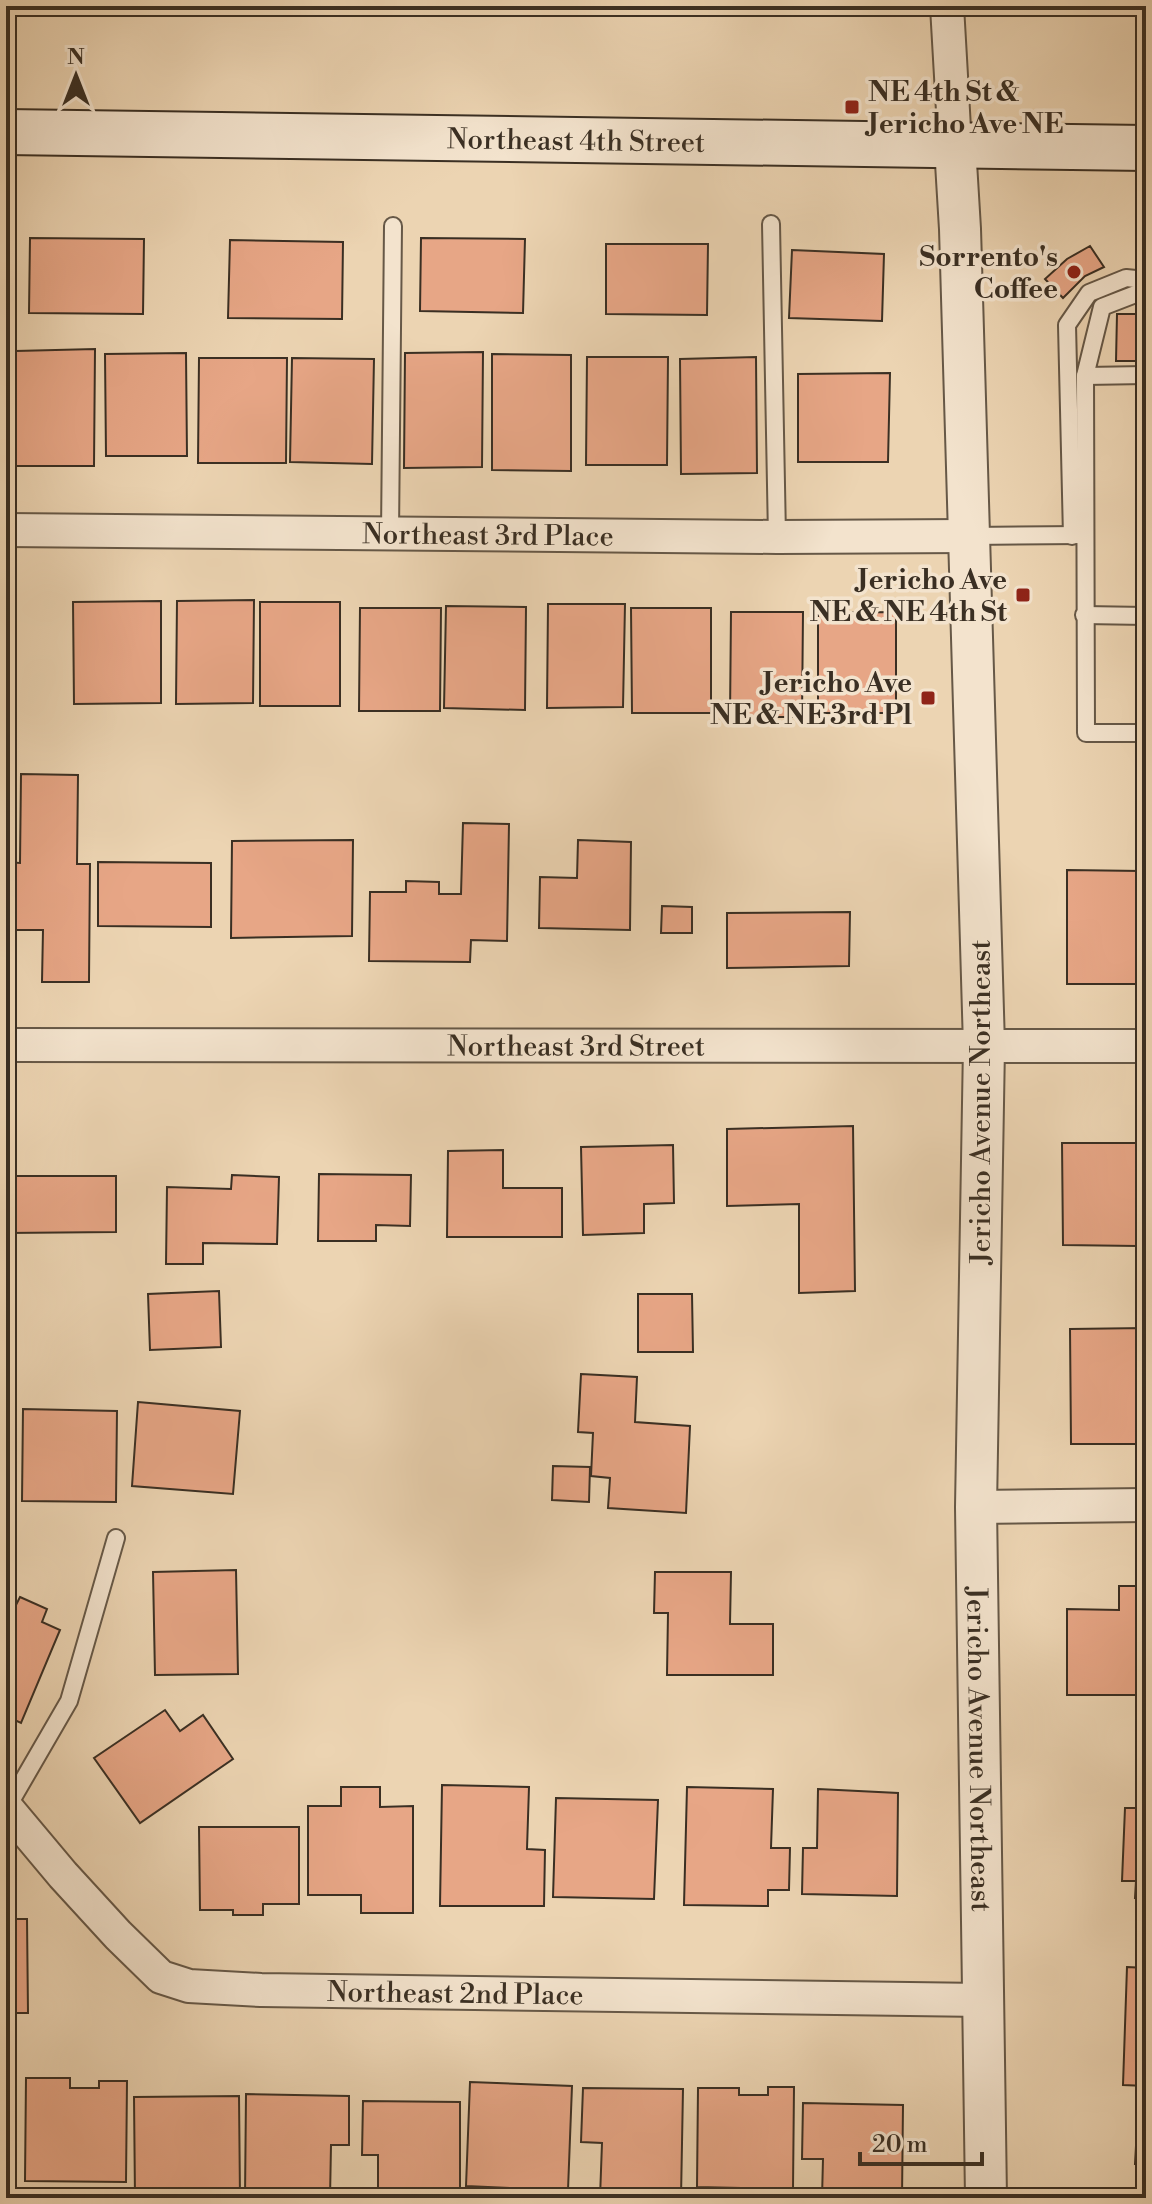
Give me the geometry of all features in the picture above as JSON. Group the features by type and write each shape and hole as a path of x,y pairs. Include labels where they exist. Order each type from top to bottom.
{"main road":[{"name":"Northeast 4th Street","path":"6,132 1146,148"}],"street":[{"name":"Jericho Avenue Northeast","path":"947,6 960,229 984,1046 976,1507 986,2198"},
{"name":"Northeast 3rd Place","path":"6,530 968,536"},
{"name":"Northeast 3rd Street","path":"6,1045 1146,1046"},
{"path":"976,1507 1146,1505"},
{"name":"Northeast 2nd Place","path":"7,1808 63,1875 161,1977 189,1986 983,2000"}],"lane":[{"path":"771,224 777,537"},
{"path":"390,534 393,226"},
{"path":"1146,280 1126,278 1089,293 1067,325 1084,615 1086,733 1146,733"},
{"path":"1079,536 1085,376 1102,307 1146,290"},
{"path":"1085,376 1146,375"},
{"path":"968,536 1079,536"},
{"path":"1084,615 1146,616"},
{"path":"7,1808 69,1701 116,1538"}],"building":[{"path":"30,238 144,239 143,314 29,313"},
{"path":"421,238 525,239 523,313 420,311"},
{"path":"230,240 343,242 342,319 228,318"},
{"path":"606,244 708,244 707,315 606,314"},
{"name":"Sorrento's Coffee","path":"1090,246 1104,267 1085,276 1063,298 1045,279 1067,259"},
{"path":"792,250 884,254 882,321 789,318"},
{"path":"1117,314 1146,314 1146,361 1116,361"},
{"path":"95,349 94,466 16,466 16,351"},
{"path":"483,352 482,467 404,468 405,353"},
{"path":"186,353 187,456 106,456 105,354"},
{"path":"492,354 571,355 571,471 492,470"},
{"path":"587,357 668,357 667,465 586,465"},
{"path":"756,357 757,473 681,474 680,359"},
{"path":"199,358 287,358 286,463 198,463"},
{"path":"292,358 374,359 372,464 290,462"},
{"path":"890,373 888,462 798,462 798,374"},
{"path":"254,600 253,703 176,704 177,601"},
{"path":"161,601 161,703 74,704 73,602"},
{"path":"260,602 340,602 340,706 260,706"},
{"path":"548,604 625,604 623,707 547,708"},
{"path":"446,606 526,607 525,710 444,708"},
{"path":"360,608 441,608 440,711 359,711"},
{"path":"631,608 711,608 711,713 632,713"},
{"path":"731,612 803,612 802,717 730,717"},
{"path":"896,612 896,713 818,713 818,613"},
{"path":"21,774 78,775 77,864 90,864 89,982 42,982 43,930 6,930 6,862 20,863"},
{"path":"463,823 509,824 507,941 471,940 470,962 369,961 370,892 406,892 406,881 439,882 439,894 461,894"},
{"path":"353,840 352,936 231,938 232,841"},
{"path":"578,840 631,842 630,930 539,928 540,877 577,878"},
{"path":"98,862 211,863 211,927 98,926"},
{"path":"1067,870 1141,871 1141,922 1146,922 1146,984 1067,984"},
{"path":"662,906 692,907 692,933 661,933"},
{"path":"850,912 849,966 727,968 727,913"},
{"path":"853,1126 855,1291 799,1293 799,1204 727,1206 727,1129"},
{"path":"1062,1143 1146,1143 1146,1193 1138,1193 1137,1246 1063,1245"},
{"path":"673,1145 674,1203 644,1204 644,1233 583,1235 581,1147"},
{"path":"503,1150 503,1188 562,1188 562,1237 447,1237 448,1151"},
{"path":"319,1174 411,1175 410,1226 376,1225 376,1241 318,1241"},
{"path":"232,1175 279,1177 277,1244 203,1243 203,1264 166,1264 167,1187 231,1189"},
{"path":"6,1176 116,1176 116,1232 6,1233"},
{"path":"219,1291 221,1347 150,1350 148,1294"},
{"path":"638,1294 692,1294 693,1352 638,1352"},
{"path":"1145,1328 1146,1444 1071,1444 1070,1329"},
{"path":"581,1374 637,1377 635,1422 690,1426 686,1513 608,1508 610,1478 591,1476 593,1433 578,1432"},
{"path":"138,1402 240,1411 233,1494 132,1486"},
{"path":"23,1409 117,1411 116,1502 22,1501"},
{"path":"553,1466 590,1467 589,1502 552,1500"},
{"path":"236,1570 238,1674 155,1675 153,1572"},
{"path":"655,1572 731,1572 730,1624 773,1624 773,1675 667,1675 668,1613 654,1613"},
{"path":"1119,1586 1146,1586 1146,1695 1067,1695 1067,1609 1119,1610"},
{"path":"20,1597 47,1609 42,1622 60,1630 21,1723 6,1716 6,1605 14,1609"},
{"path":"165,1710 180,1731 203,1715 233,1759 140,1823 94,1758"},
{"path":"442,1785 529,1787 527,1849 545,1850 544,1906 440,1906"},
{"path":"341,1787 380,1787 380,1807 413,1806 413,1913 361,1913 361,1895 308,1895 308,1806 341,1806"},
{"path":"687,1787 773,1789 771,1848 790,1848 789,1890 768,1890 768,1906 684,1905"},
{"path":"818,1789 898,1793 897,1896 802,1894 803,1848 817,1848"},
{"path":"556,1798 658,1800 654,1899 553,1897"},
{"path":"1125,1808 1146,1808 1146,1899 1135,1898 1136,1881 1122,1881"},
{"path":"199,1827 299,1827 299,1904 263,1904 263,1915 233,1915 233,1910 200,1910"},
{"path":"6,1919 27,1919 28,2013 6,2013"},
{"path":"1127,1967 1146,1968 1146,2086 1123,2085"},
{"path":"26,2078 70,2078 70,2088 99,2088 99,2081 127,2081 126,2182 25,2181"},
{"path":"470,2082 572,2086 568,2190 546,2189 546,2198 508,2198 509,2188 466,2186"},
{"path":"768,2087 794,2087 793,2189 697,2187 698,2088 739,2088 739,2095 768,2095"},
{"path":"583,2088 683,2089 681,2198 600,2198 602,2143 581,2142"},
{"path":"246,2094 349,2096 349,2145 331,2145 330,2198 245,2198"},
{"path":"239,2096 240,2198 135,2198 134,2097"},
{"path":"363,2101 460,2102 460,2198 378,2198 378,2155 362,2155"},
{"path":"803,2103 903,2105 902,2198 822,2198 823,2159 802,2159"},
{"path":"1137,2128 1146,2128 1146,2164 1135,2164"}],"place":[{"name":"NE 4th St & Jericho Ave NE","path":"852,107"},
{"name":"Sorrento's Coffee","path":"1074,272"},
{"name":"Jericho Ave NE & NE 4th St","path":"1023,595"},
{"name":"Jericho Ave NE & NE 3rd Pl","path":"928,698"}]}
